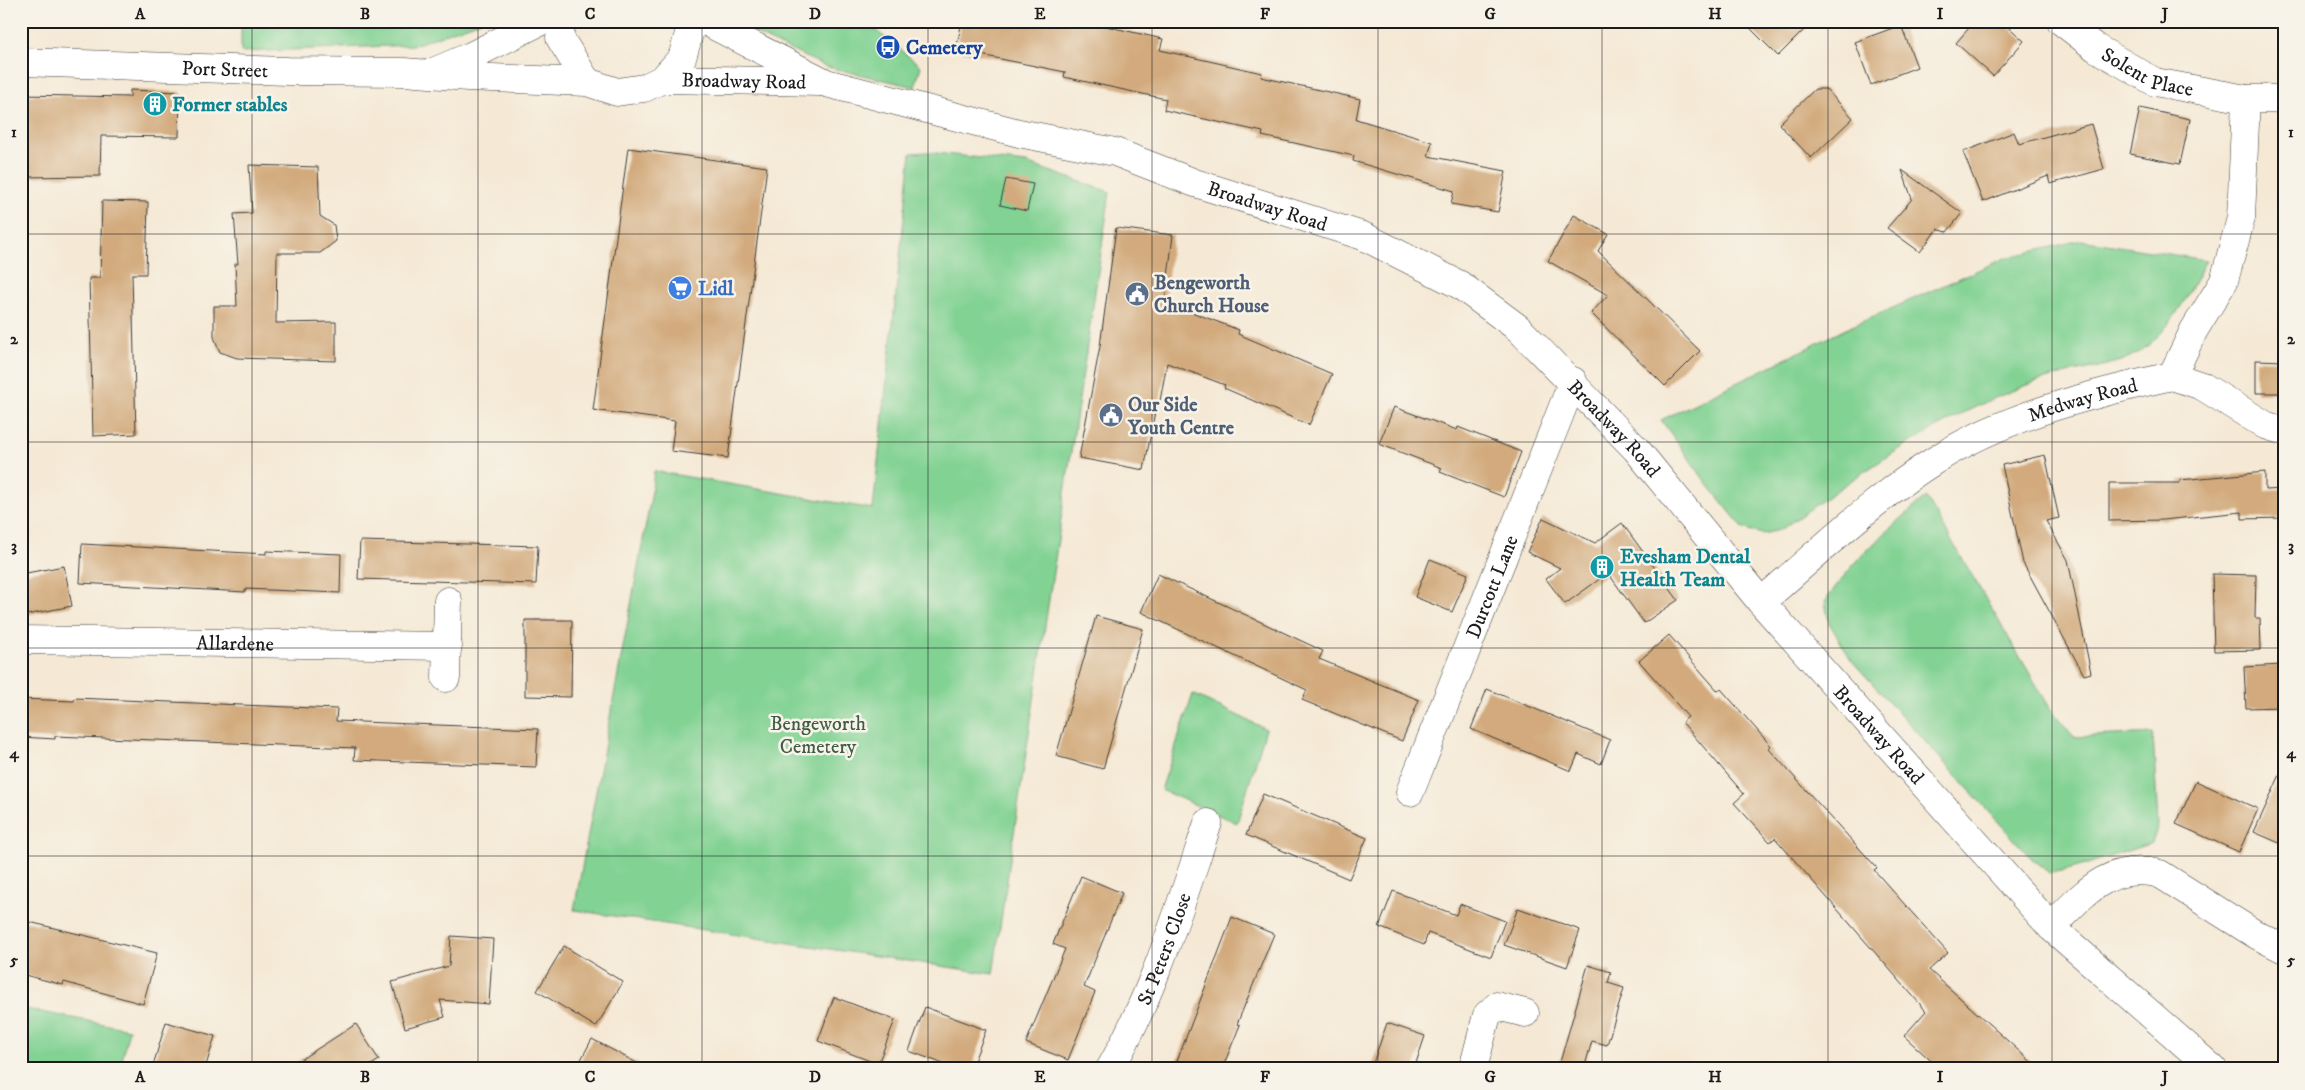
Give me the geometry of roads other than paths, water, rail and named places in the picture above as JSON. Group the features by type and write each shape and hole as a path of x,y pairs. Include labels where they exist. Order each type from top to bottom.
{"street":[{"name":"Port Street","path":"429,73 471,56 541,21"},
{"path":"561,21 560,38 587,82"},
{"path":"663,79 682,58 689,34 688,21"},
{"name":"Broadway Road","path":"705,21 826,82 1019,133 1115,152 1195,183 1363,236 1460,284 1518,328 1573,381 1636,448 1761,602 2051,928 2213,1069"},
{"name":"Solent Place","path":"2061,21 2096,48 2155,82 2246,99 2284,99"},
{"name":"Port Street","path":"21,62 429,73 468,77 587,82 617,92 644,88 663,79"},
{"name":"Broadway Road","path":"663,79 826,82"},
{"path":"2246,99 2241,218 2224,281 2194,330 2172,376 2202,386 2265,425 2284,431"},
{"name":"Medway Road","path":"1761,602 1887,493 1939,458 1995,429 2100,392 2172,376"},
{"name":"Durcott Lane","path":"1410,792 1573,381"},
{"path":"446,678 448,601"},
{"name":"Allardene","path":"21,640 448,646"},
{"name":"St Peters Close","path":"1110,1069 1127,1040 1168,944 1208,823"},
{"path":"2051,928 2092,886 2116,874 2143,870 2160,874 2255,934 2284,949"},
{"path":"1473,1069 1487,1015 1497,1006 1525,1014"}],"place":[{"name":"Cemetery","path":"888,47"},
{"name":"Former stables","path":"155,104"},
{"name":"Lidl","path":"680,288"},
{"name":"Bengeworth Church House","path":"1137,294"},
{"name":"Our Side Youth Centre","path":"1111,415"},
{"name":"Evesham Dental Health Team","path":"1602,567"}],"park label":[{"name":"Bengeworth Cemetery","path":"818,734"}]}
